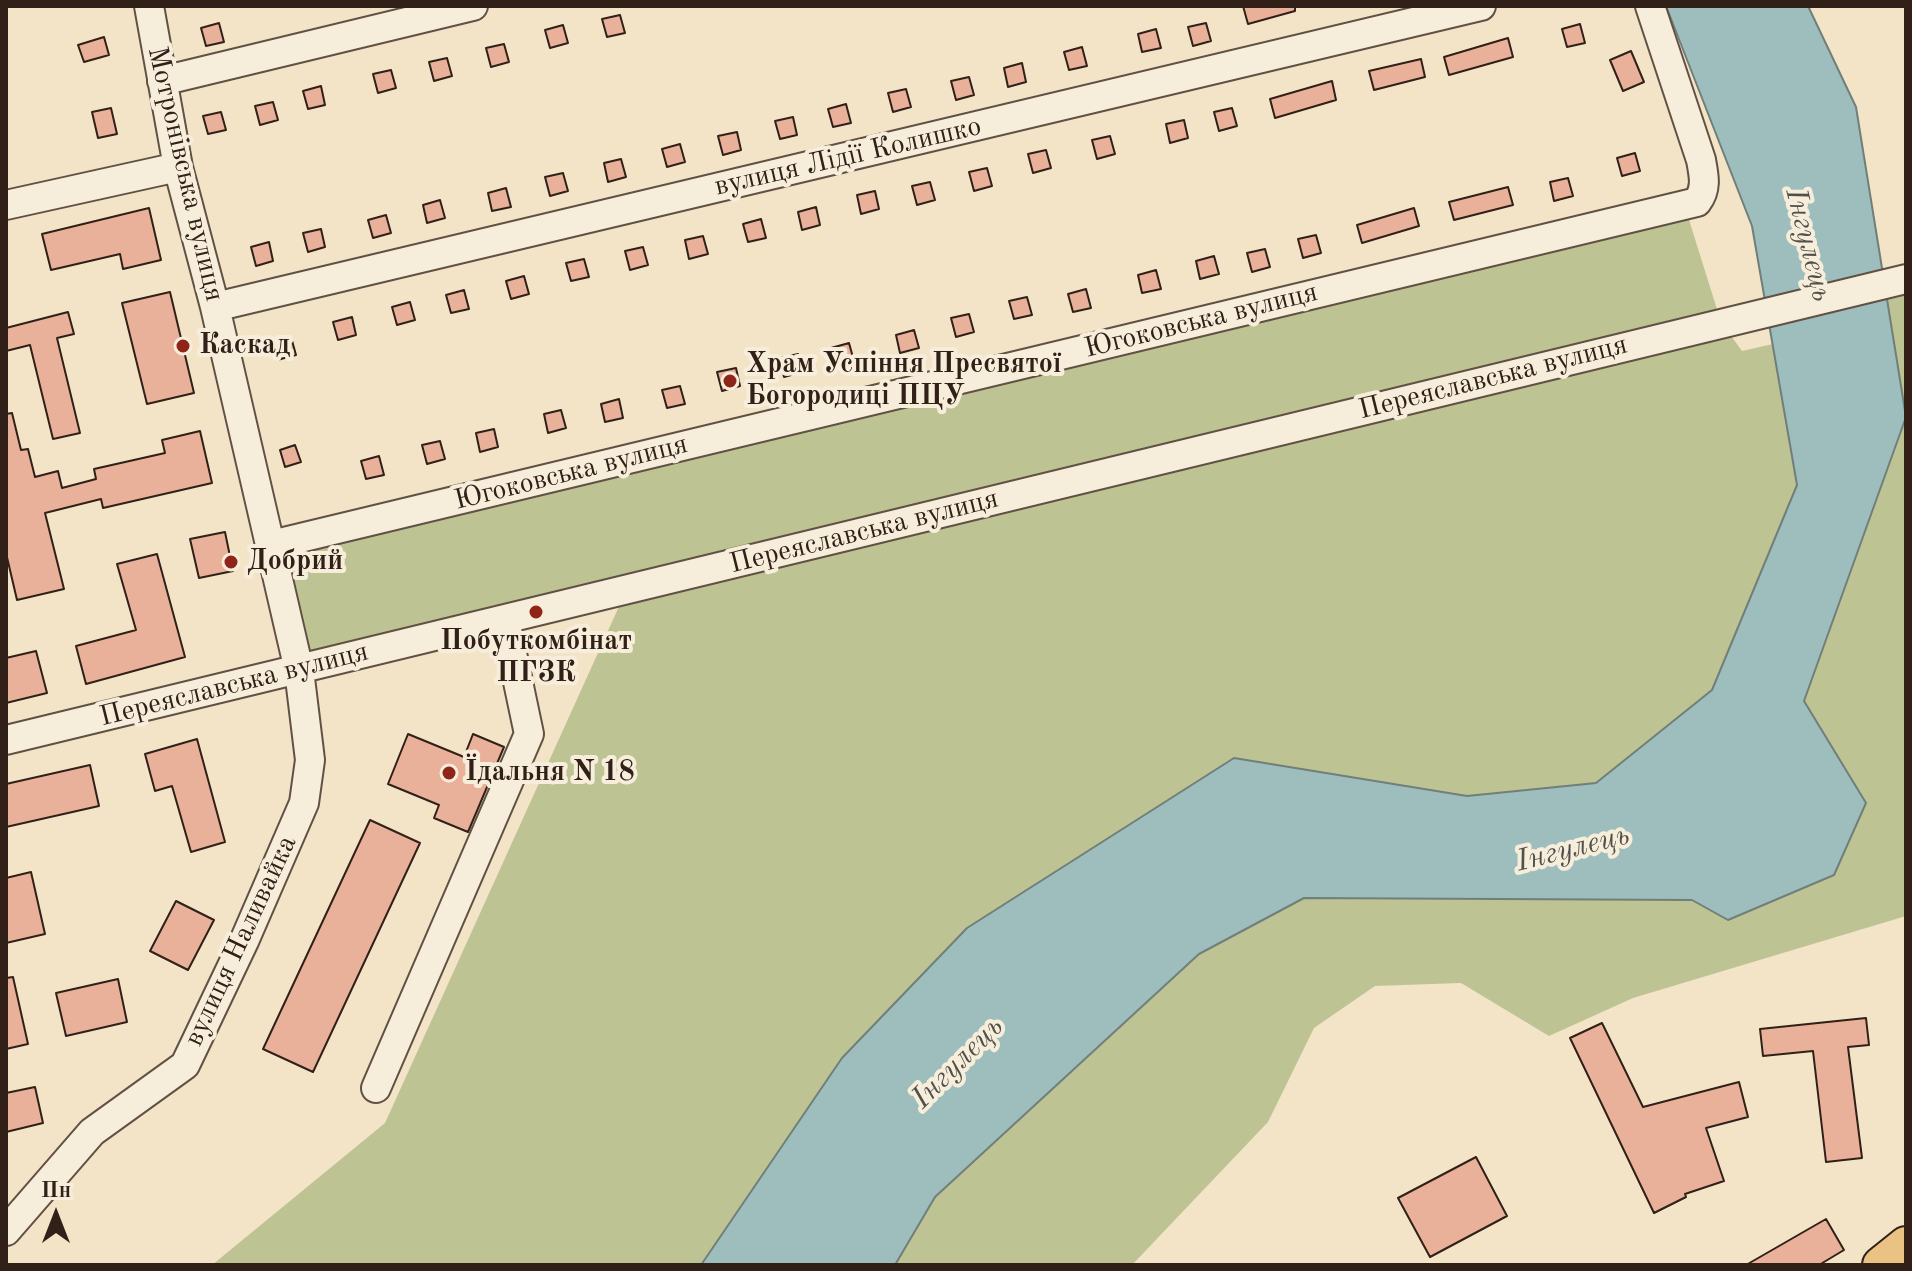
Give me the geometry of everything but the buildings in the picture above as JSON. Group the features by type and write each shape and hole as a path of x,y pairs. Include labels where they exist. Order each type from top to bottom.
{"main road":[{"path":"1881,1265 1906,1245"}],"street":[{"name":"Мотронівська вулиця","path":"149,6 178,167 215,307 299,670"},
{"path":"162,81 473,6"},
{"name":"вулиця Лідії Колишко","path":"215,307 1481,6"},
{"name":"Югоковська вулиця","path":"271,545 1697,202 1705,179 1701,160 1650,6"},
{"path":"6,205 178,167"},
{"name":"Переяславська вулиця","path":"6,740 1906,279"},
{"path":"376,1088 529,734 505,620"},
{"name":"вулиця Наливайка","path":"6,1231 92,1132 185,1065 245,939 304,803 310,760 299,670"}],"green space":[{"path":"1685,207 1721,322 1742,351 1773,344 1797,485 1712,690 1596,783 1467,796 1234,758 842,1058 701,1265 212,1265 385,1123 626,591 299,670 271,545"},
{"path":"1906,280 1906,412 1883,284"},
{"path":"1906,417 1906,916 1633,998 1549,1036 1461,983 1375,986 1314,1028 1268,1122 1132,1265 895,1265 935,1197 1199,954 1304,898 1693,900 1728,920 1866,803 1804,701"}],"water":[{"name":"Інгулець","path":"1666,6 1808,6 1856,107 1906,417 1804,701 1866,803 1834,875 1728,920 1692,900 1304,898 1199,954 935,1197 895,1265 701,1265 842,1058 967,928 1234,758 1467,796 1596,783 1712,690 1797,485 1752,226"}],"place":[{"name":"Каскад","path":"183,346"},
{"name":"Храм Успіння Пресвятої Богородиці ПЦУ","path":"730,381"},
{"name":"Добрий","path":"231,562"},
{"name":"Побуткомбінат ПГЗК","path":"536,612"},
{"name":"Їдальня N 18","path":"449,773"}]}
